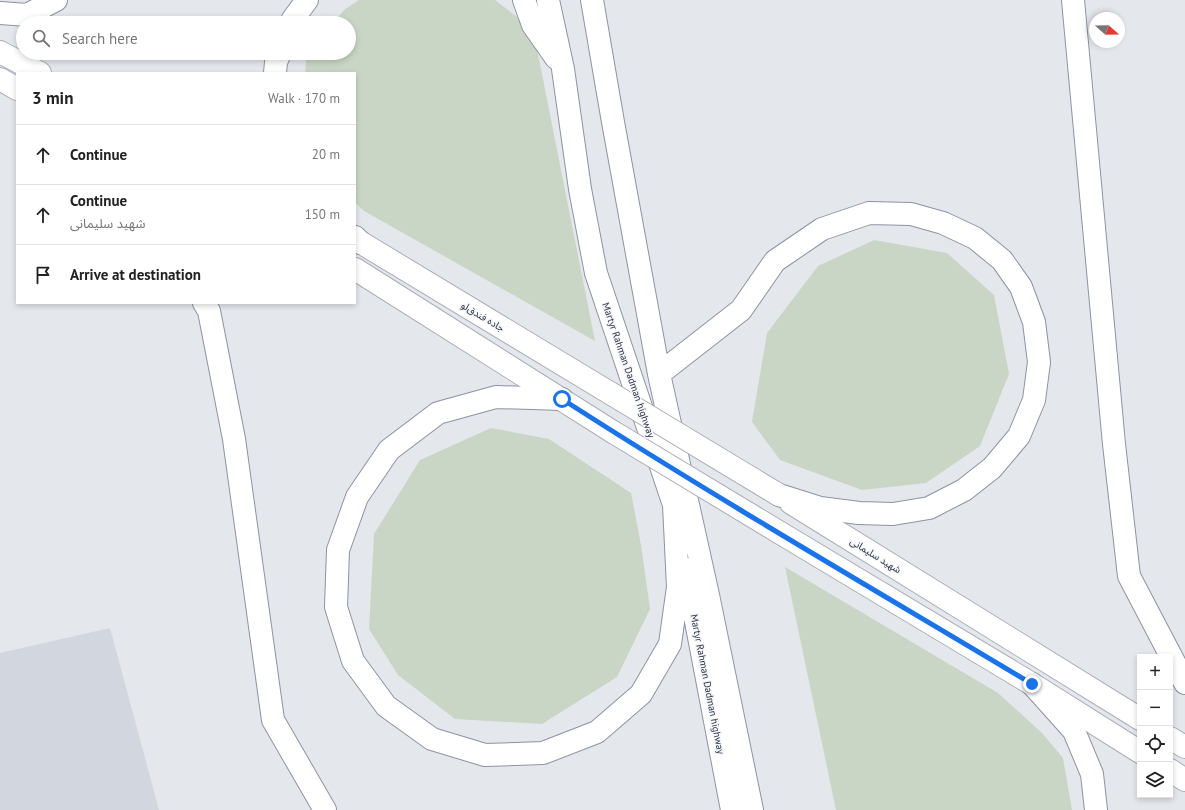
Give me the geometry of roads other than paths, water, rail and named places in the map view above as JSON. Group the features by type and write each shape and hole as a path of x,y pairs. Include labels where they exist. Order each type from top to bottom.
{"main road":[{"path":"0,13 27,15 56,0"},
{"path":"295,16 307,0"},
{"path":"524,0 533,25 563,69"},
{"name":"Martyr Rahman Dadman highway","path":"548,0 563,69 580,189 596,273 674,505 732,810"},
{"name":"Martyr Rahman Dadman highway","path":"592,0 659,374 708,595 752,810"},
{"path":"1073,0 1114,444 1129,576 1185,683"},
{"path":"0,52 38,72"},
{"path":"275,72 277,60"},
{"path":"0,79 16,88"},
{"path":"659,374 742,310 775,261 822,229 868,213 910,214 942,223 976,238 1002,260 1021,287 1034,322 1039,362 1034,400 1019,436 992,468 964,490 929,508 894,514 859,513 820,508 779,495"},
{"name":"جاده فندق‌لو","path":"357,239 610,393"},
{"path":"356,270 613,432 1032,684 1137,750"},
{"path":"205,304 209,311 234,439 273,720 325,810"},
{"name":"شهید سلیمانی","path":"610,393 779,495 1137,717"},
{"path":"562,399 496,398 438,413 389,450 358,497 338,550 336,607 353,661 386,706 432,739 485,755 543,753 597,732 641,694 670,644 678,587 674,505"},
{"path":"1032,684 1074,731 1092,774 1096,810"},
{"path":"1173,740 1185,747"},
{"path":"1173,772 1185,780"}]}
